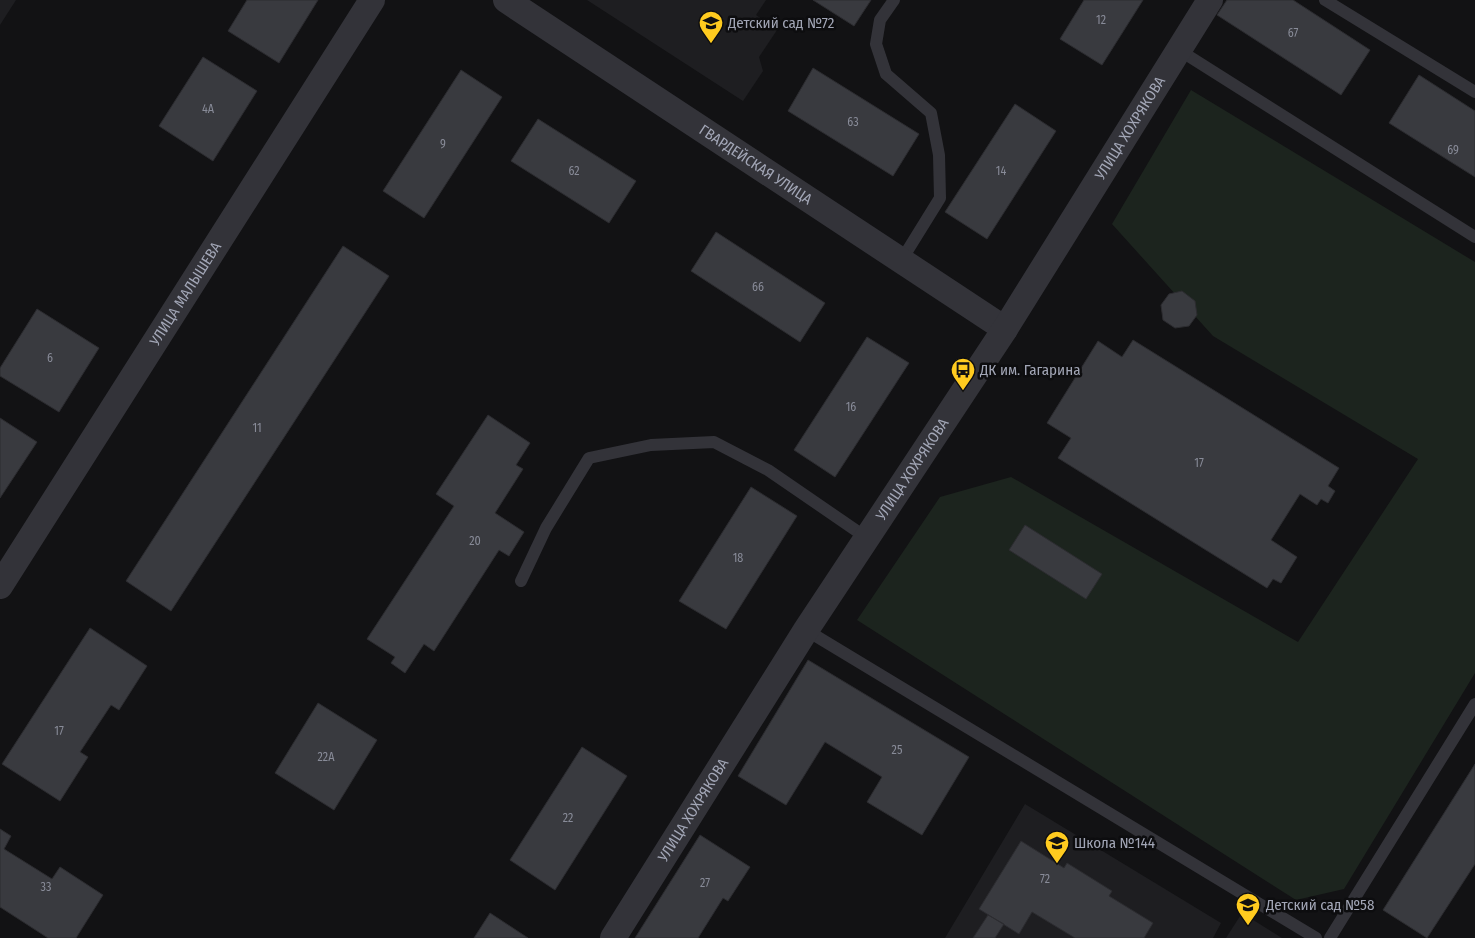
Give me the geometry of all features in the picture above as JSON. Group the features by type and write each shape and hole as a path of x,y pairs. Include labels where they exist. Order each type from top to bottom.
{"street":[{"name":"УЛИЦА МАЛЫШЕВА","path":"0,586 372,0"},
{"name":"ГВАРДЕЙСКАЯ УЛИЦА","path":"506,0 1005,329"},
{"name":"УЛИЦА ХОХРЯКОВА","path":"613,938 806,630 1005,329 1210,0"}],"lane":[{"path":"894,0 880,20 876,44 886,74 931,113 939,155 940,198 901,261"},
{"path":"1325,0 1475,92"},
{"path":"1179,50 1475,237"},
{"path":"521,580 546,528 589,458 652,445 714,442 768,470 867,538"},
{"path":"806,630 1316,938"},
{"path":"1330,938 1475,704"}],"shaded area":[{"path":"0,0 16,0 0,25"},
{"name":"Детский сад №72","path":"587,0 766,0 756,15 777,30 759,57 763,71 743,101"},
{"path":"1191,90 1475,262 1475,673 1344,889 1296,900 857,620 940,497 1011,477 1298,642 1418,459 1213,336 1112,224"},
{"name":"Школа №144","path":"1025,804 1221,923 1213,938 945,938"},
{"name":"Детский сад №58","path":"1242,913 1282,938 1226,938"}],"building":[{"path":"247,0 318,0 279,63 228,31"},
{"path":"813,0 871,0 854,26"},
{"path":"1084,0 1143,0 1102,65 1060,39"},
{"path":"1227,0 1293,0 1370,50 1341,95 1217,15"},
{"path":"203,57 257,91 213,161 159,126"},
{"path":"813,68 919,134 893,176 788,111"},
{"path":"461,70 502,97 424,218 383,191"},
{"path":"1419,75 1475,111 1475,177 1389,123"},
{"path":"1015,104 1056,131 987,239 945,212"},
{"path":"538,119 636,181 609,223 511,161"},
{"path":"716,232 825,303 800,342 691,271"},
{"path":"343,246 389,276 171,611 126,581"},
{"path":"1182,291 1195,301 1197,315 1189,326 1175,328 1163,320 1161,305 1169,294"},
{"path":"37,309 99,348 59,412 0,376 0,368"},
{"path":"867,337 909,363 835,477 794,450"},
{"path":"1133,340 1339,468 1328,486 1335,491 1328,503 1321,499 1317,505 1300,494 1271,540 1297,557 1281,583 1273,579 1267,588 1058,458 1071,438 1047,423 1098,341 1122,357"},
{"path":"488,415 530,443 516,465 523,469 495,513 524,532 509,556 499,550 434,651 424,644 405,673 391,663 395,657 367,639 454,506 436,494"},
{"path":"0,418 37,442 0,498"},
{"path":"751,487 797,516 726,629 679,601"},
{"path":"1025,525 1102,574 1086,599 1009,550"},
{"path":"90,628 147,666 119,710 111,705 80,752 88,757 60,801 2,764"},
{"path":"808,660 969,757 922,835 867,802 882,777 825,742 786,805 738,776"},
{"path":"318,703 377,740 334,810 275,773"},
{"path":"582,747 627,776 555,890 510,860"},
{"path":"1475,764 1475,864 1427,938 1383,910"},
{"path":"0,829 11,836 4,849 52,879 60,867 103,895 76,938 48,938 0,907"},
{"path":"700,835 750,867 728,901 723,898 698,938 635,938"},
{"path":"1021,841 1064,868 1067,863 1112,891 1109,896 1153,923 1144,938 1075,938 1032,912 1019,934 979,909"},
{"path":"490,913 528,938 474,938"},
{"path":"988,915 1004,924 995,938 973,938"}],"place":[{"name":"Детский сад №72","path":"711,44"},
{"name":"ДК им. Гагарина","path":"963,391"},
{"name":"Школа №144","path":"1057,864"},
{"name":"Детский сад №58","path":"1248,926"}]}
